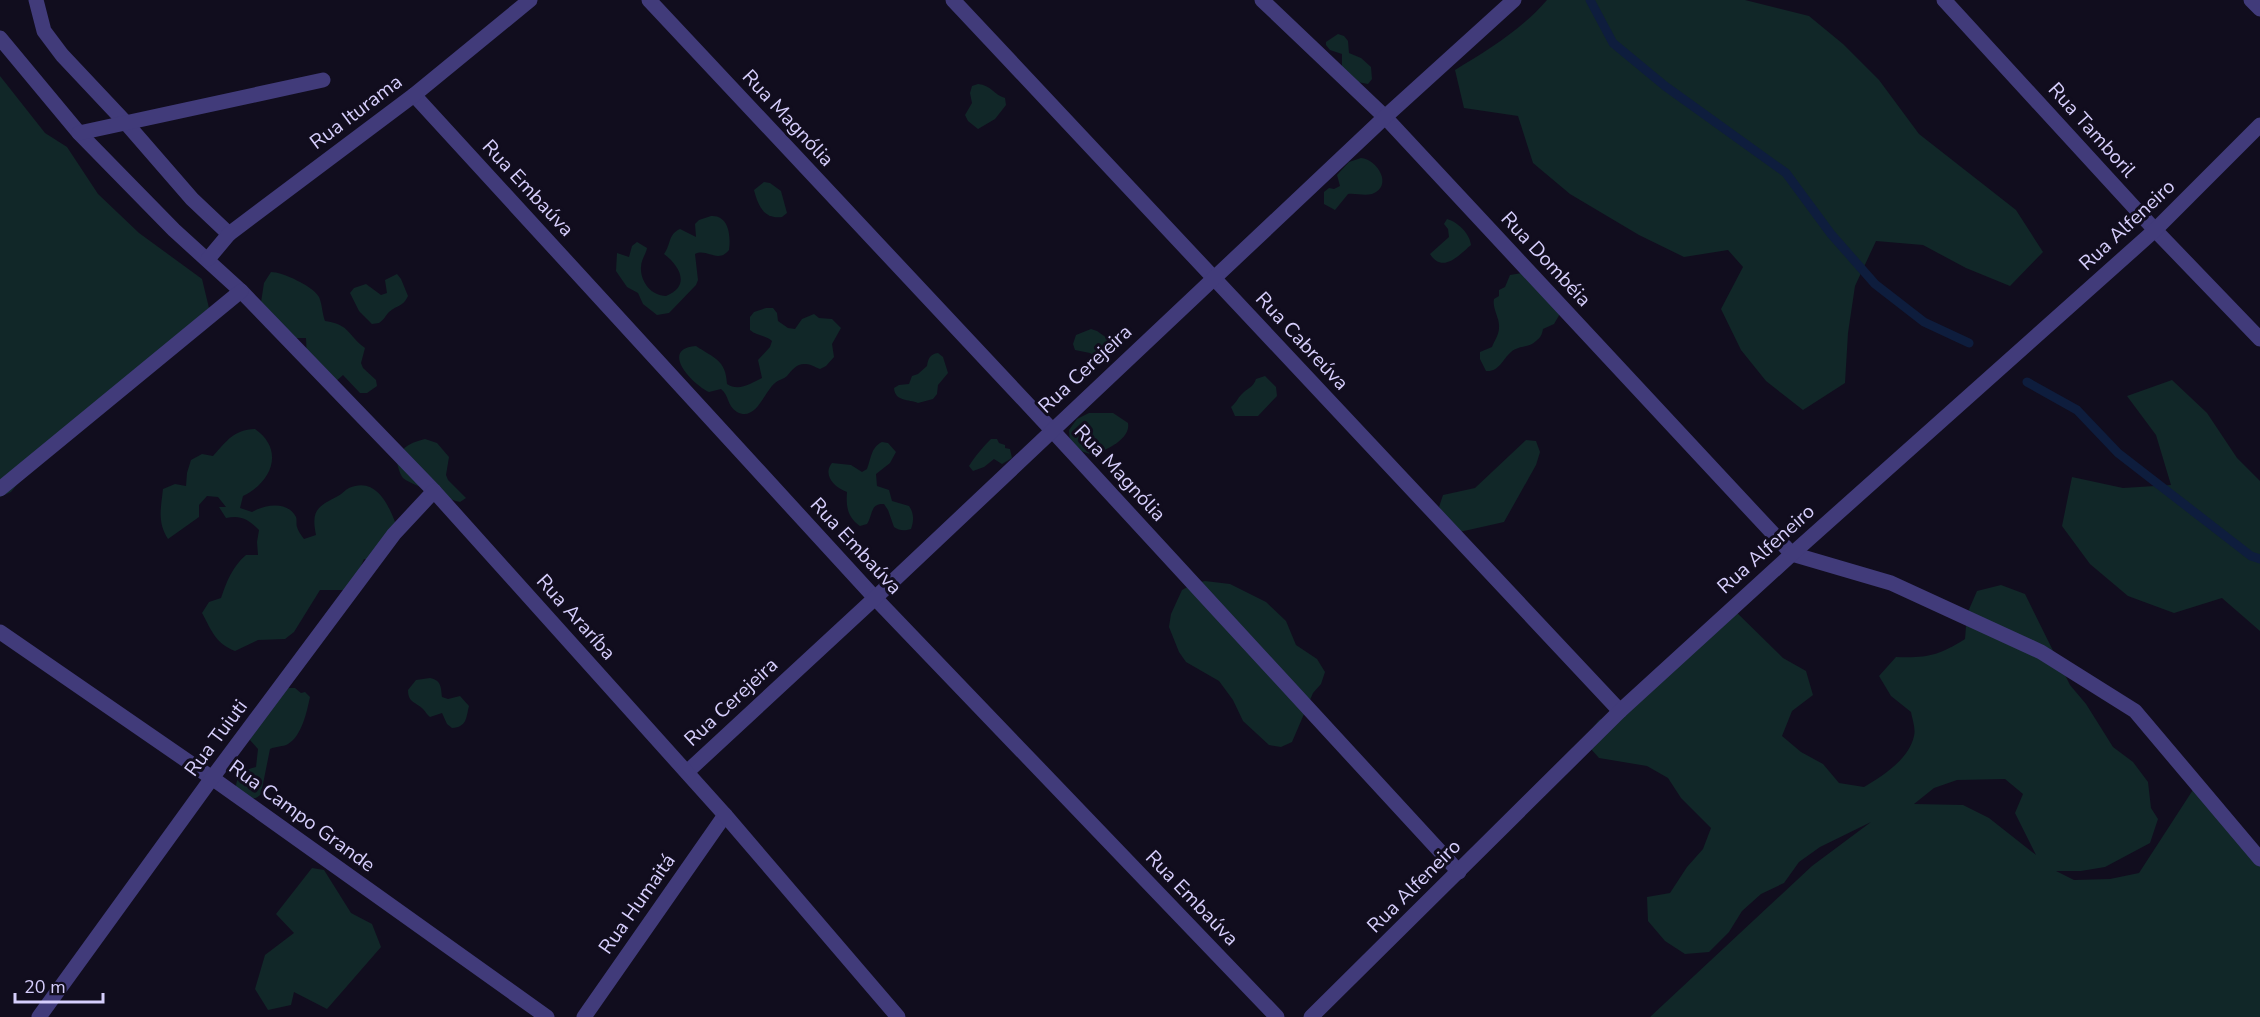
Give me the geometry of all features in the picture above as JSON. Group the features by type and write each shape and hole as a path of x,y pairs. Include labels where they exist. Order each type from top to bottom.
{"street":[{"path":"36,0 44,31 62,54 126,123 192,200 229,234"},
{"name":"Rua Iturama","path":"208,259 229,234 414,95 530,0"},
{"name":"Rua Magnólia","path":"649,0 1052,429 1459,872"},
{"name":"Rua Cabreúva","path":"953,0 1620,711"},
{"name":"Rua Dombéia","path":"1262,0 1385,117 1792,554"},
{"name":"Rua Cerejeira","path":"687,772 1385,117 1514,0"},
{"name":"Rua Tamboril","path":"1944,0 2155,230 2260,339"},
{"path":"2251,0 2260,9"},
{"name":"Rua Araríba","path":"0,38 80,133 174,230 241,291 434,491 725,814 898,1017"},
{"path":"80,133 323,80"},
{"name":"Rua Embaúva","path":"414,95 875,598 1277,1017"},
{"name":"Rua Alfeneiro","path":"1311,1017 1620,711 2155,230 2260,125"},
{"path":"0,489 241,291"},
{"name":"Rua Tuiuti","path":"39,1017 212,778 394,534 434,491"},
{"path":"1792,554 1891,583 2041,652 2134,711 2260,859"},
{"name":"Rua Campo Grande","path":"0,632 212,778 547,1017"},
{"name":"Rua Humaitá","path":"584,1017 725,814"}],"green space":[{"path":"1547,0 1745,0 1809,16 1843,44 1879,80 1919,134 2016,210 2043,252 2010,286 1966,268 1923,245 1876,241 1855,286 1848,333 1845,383 1803,410 1766,381 1741,350 1721,309 1743,267 1728,250 1684,257 1639,235 1570,194 1533,163 1518,116 1464,108 1455,70 1515,30"},
{"path":"1338,34 1344,36 1348,41 1349,53 1361,58 1371,67 1372,79 1368,84 1352,81 1342,68 1342,54 1330,50 1326,45 1326,42"},
{"path":"0,76 45,133 67,147 98,194 139,233 202,279 209,308 48,446 11,492 0,497"},
{"path":"978,84 986,86 1005,98 1006,105 995,119 978,129 968,121 965,115 972,103 970,93 972,86"},
{"path":"1361,158 1373,163 1381,173 1382,185 1378,190 1369,195 1348,194 1335,210 1324,204 1324,192 1329,188 1334,189 1340,186 1337,175 1349,162"},
{"path":"764,182 770,183 781,191 787,213 782,217 770,216 762,210 757,201 754,190"},
{"path":"711,216 722,219 728,227 729,250 721,256 695,254 698,280 696,285 669,313 657,315 643,304 638,293 627,287 616,271 617,253 629,257 632,246 637,242 647,248 641,264 642,277 651,291 666,296 674,292 681,281 675,264 664,254 672,237 680,229 696,237 695,224"},
{"path":"1447,219 1463,229 1471,245 1452,260 1440,263 1430,254 1449,237 1448,229 1444,224"},
{"path":"271,272 297,280 316,293 320,299 325,321 340,325 365,348 361,363 363,368 376,380 377,386 367,393 360,393 343,375 334,383 316,377 308,369 306,338 281,338 265,327 260,309 264,283"},
{"path":"1522,273 1561,312 1554,324 1543,329 1540,337 1533,343 1514,350 1497,368 1486,371 1480,359 1480,352 1492,347 1499,331 1494,299 1499,296 1499,290 1505,287 1510,275"},
{"path":"397,274 408,296 381,322 372,324 359,311 350,293 354,288 366,284 381,295 387,293 385,280"},
{"path":"773,308 777,313 778,321 788,328 795,329 802,319 814,314 819,318 832,319 841,328 832,344 834,357 826,366 820,369 808,364 797,366 771,387 754,410 744,414 734,410 721,389 709,392 695,382 682,367 679,360 680,353 696,346 718,360 724,370 727,384 731,386 745,386 762,378 758,360 770,347 772,341 750,330 750,317 754,312"},
{"path":"1091,329 1111,341 1110,357 1101,360 1090,353 1075,350 1073,344 1076,335"},
{"path":"938,353 943,357 948,373 938,385 937,394 933,399 918,403 897,396 894,388 909,384 912,376 918,374 927,366 931,356"},
{"path":"1265,376 1276,387 1277,396 1258,416 1235,416 1231,407 1256,379"},
{"path":"2172,380 2207,413 2237,458 2260,481 2260,631 2222,598 2174,613 2128,596 2090,564 2062,526 2072,477 2123,488 2171,485 2156,435 2127,396"},
{"path":"1089,413 1113,413 1128,423 1126,434 1116,443 1093,455 1081,451 1070,443 1069,430 1077,419"},
{"path":"255,429 270,446 271,465 261,483 243,496 240,508 252,512 275,505 287,508 296,517 297,528 304,539 316,535 314,520 320,507 349,488 359,485 368,486 375,490 387,504 398,530 376,561 364,559 354,582 345,590 320,590 294,632 285,639 258,640 235,651 218,640 202,613 209,602 221,598 237,564 246,555 258,555 259,530 244,519 226,518 219,507 226,507 218,497 207,496 199,505 199,517 168,539 162,527 161,509 163,489 175,484 186,486 191,460 202,454 213,456 236,434"},
{"path":"425,439 437,443 449,457 446,475 466,498 460,502 421,488 403,478 396,460 401,451"},
{"path":"991,439 997,439 999,443 1005,445 1005,448 1010,449 1012,458 1002,464 994,459 984,467 973,471 969,466"},
{"path":"1526,440 1536,441 1540,452 1536,465 1504,522 1455,533 1439,507 1443,495 1475,488"},
{"path":"882,442 888,443 896,452 890,463 876,474 877,486 889,490 892,501 909,506 913,517 911,529 902,530 894,527 884,504 876,505 867,524 860,526 852,519 848,511 847,492 834,484 829,476 828,472 832,463 851,465 862,472 867,469 873,450"},
{"path":"1205,581 1230,584 1266,602 1286,621 1296,645 1317,659 1325,672 1321,684 1313,693 1292,742 1281,747 1269,745 1243,721 1233,700 1219,681 1186,662 1179,652 1169,627 1171,614 1182,590"},
{"path":"2001,585 2025,594 2070,685 2086,704 2113,747 2133,762 2148,782 2151,808 2158,819 2150,843 2105,867 2081,871 2056,871 2074,880 2110,879 2139,873 2200,779 2260,862 2260,1017 1650,1017 1812,866 1871,822 1820,847 1799,862 1784,883 1761,894 1742,911 1729,932 1709,952 1685,954 1665,941 1648,921 1647,897 1670,893 1687,867 1703,849 1711,828 1681,798 1668,778 1647,766 1599,758 1583,740 1599,720 1620,711 1728,604 1783,658 1806,671 1813,695 1792,711 1782,736 1801,752 1823,764 1839,783 1864,787 1887,772 1901,759 1911,744 1914,733 1911,712 1891,696 1879,676 1896,657 1932,655 1965,639 1967,614 1977,591","holes":["2005,779 2023,794 2015,813 2036,855 1989,818 1963,805 1914,804 1934,788 1957,780"]},
{"path":"430,678 438,682 442,697 448,699 460,696 469,706 465,721 461,726 452,728 447,724 442,713 430,717 409,697 408,690 416,680"},
{"path":"283,688 295,688 310,697 305,716 293,740 286,745 270,749 261,794 255,798 249,798 236,792 236,786 240,775 256,767 258,749 250,740 251,734"},
{"path":"312,868 324,870 351,913 372,924 381,947 327,1009 294,992 291,1005 268,1010 255,989 265,955 294,933 276,914"}],"waterway":[{"path":"1590,0 1613,43 1665,86 1786,173 1831,234 1875,284 1924,322 1969,343"},
{"path":"2027,382 2077,410 2118,453 2251,556 2260,559"}]}
